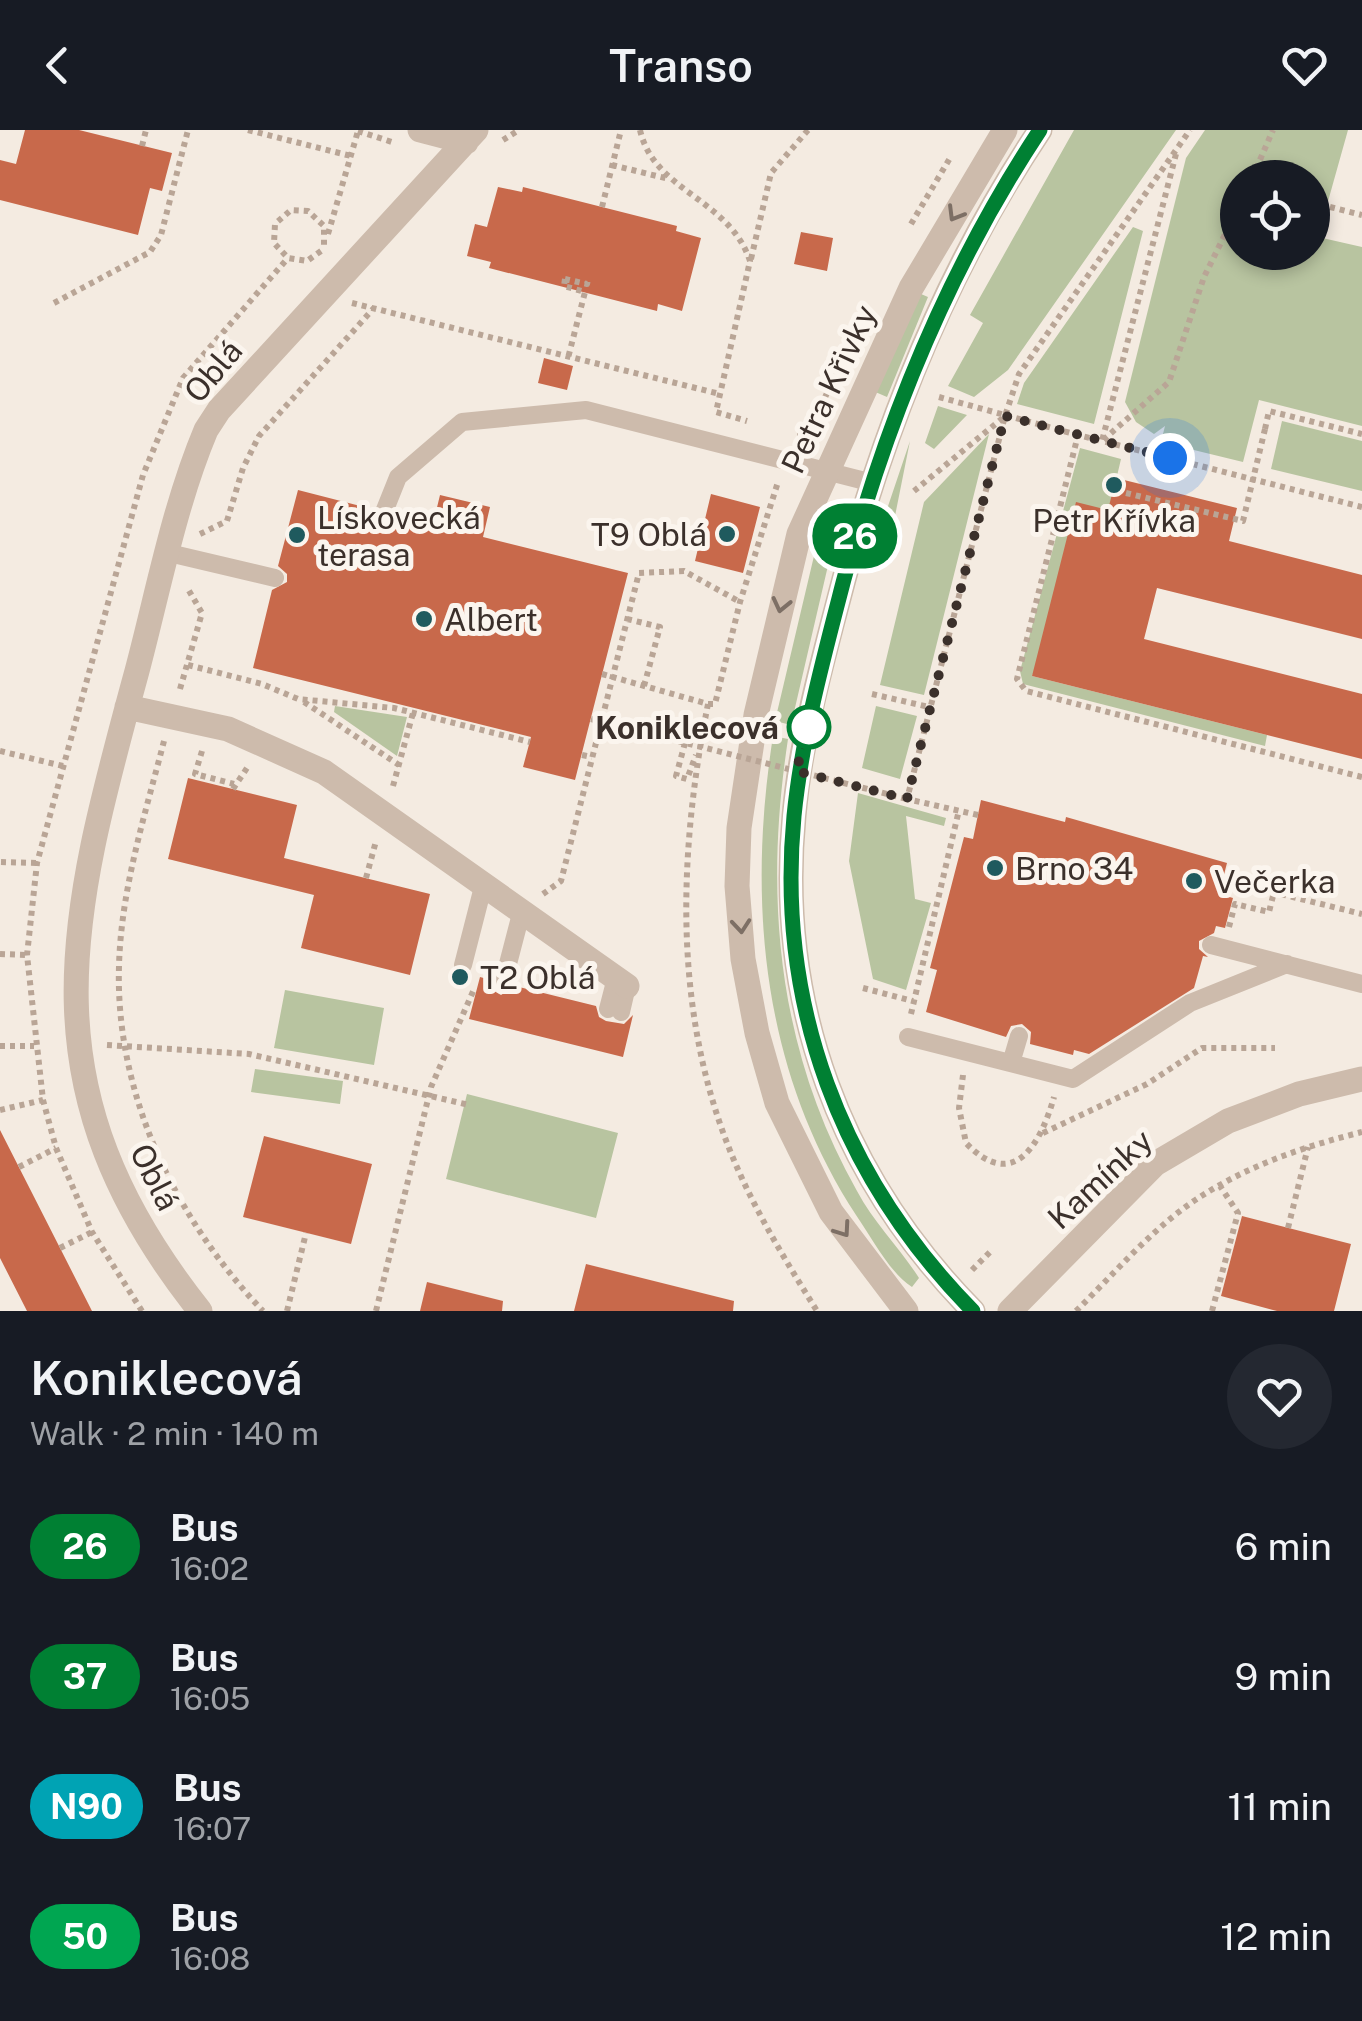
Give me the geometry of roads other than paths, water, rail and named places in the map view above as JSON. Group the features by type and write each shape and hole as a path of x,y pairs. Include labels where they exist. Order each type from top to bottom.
{"street":[{"name":"Oblá","path":"420,130 471,136"},
{"name":"Petra Křivky","path":"906,1311 831,1212 800,1158 767,1068 743,959 737,886 745,775 798,534 911,288 1004,130"},
{"path":"973,1311 897,1225 858,1159 828,1088 808,1024 790,884 794,814 822,668 869,482 940,311 1040,130"},
{"name":"Oblá","path":"200,1311 155,1248 100,1140 78,1044 74,981 77,922 86,866 127,707 181,556 197,451 219,410 471,136"},
{"path":"127,707 258,740 324,772 622,982"},
{"name":"Kamínky","path":"1010,1311 1154,1164 1228,1121 1300,1094 1362,1080"}],"lane":[{"path":"384,512 398,477 462,422 586,410 869,482"},
{"path":"181,556 275,578"},
{"path":"464,965 484,883"},
{"path":"503,983 522,910"},
{"path":"1211,945 1362,984"},
{"path":"908,1037 1073,1079 1190,1004 1287,964"},
{"path":"615,1011 622,982"},
{"path":"1012,1063 1019,1036"}],"place":[{"name":"Petr Křívka","path":"1114,485"},
{"name":"T9 Oblá","path":"727,534"},
{"name":"Lískovecká terasa","path":"297,535"},
{"name":"Albert","path":"424,619"},
{"name":"Koniklecová","path":"809,727"},
{"name":"Brno 34","path":"995,868"},
{"name":"Večerka","path":"1194,881"},
{"name":"T2 Oblá","path":"460,977"}]}
